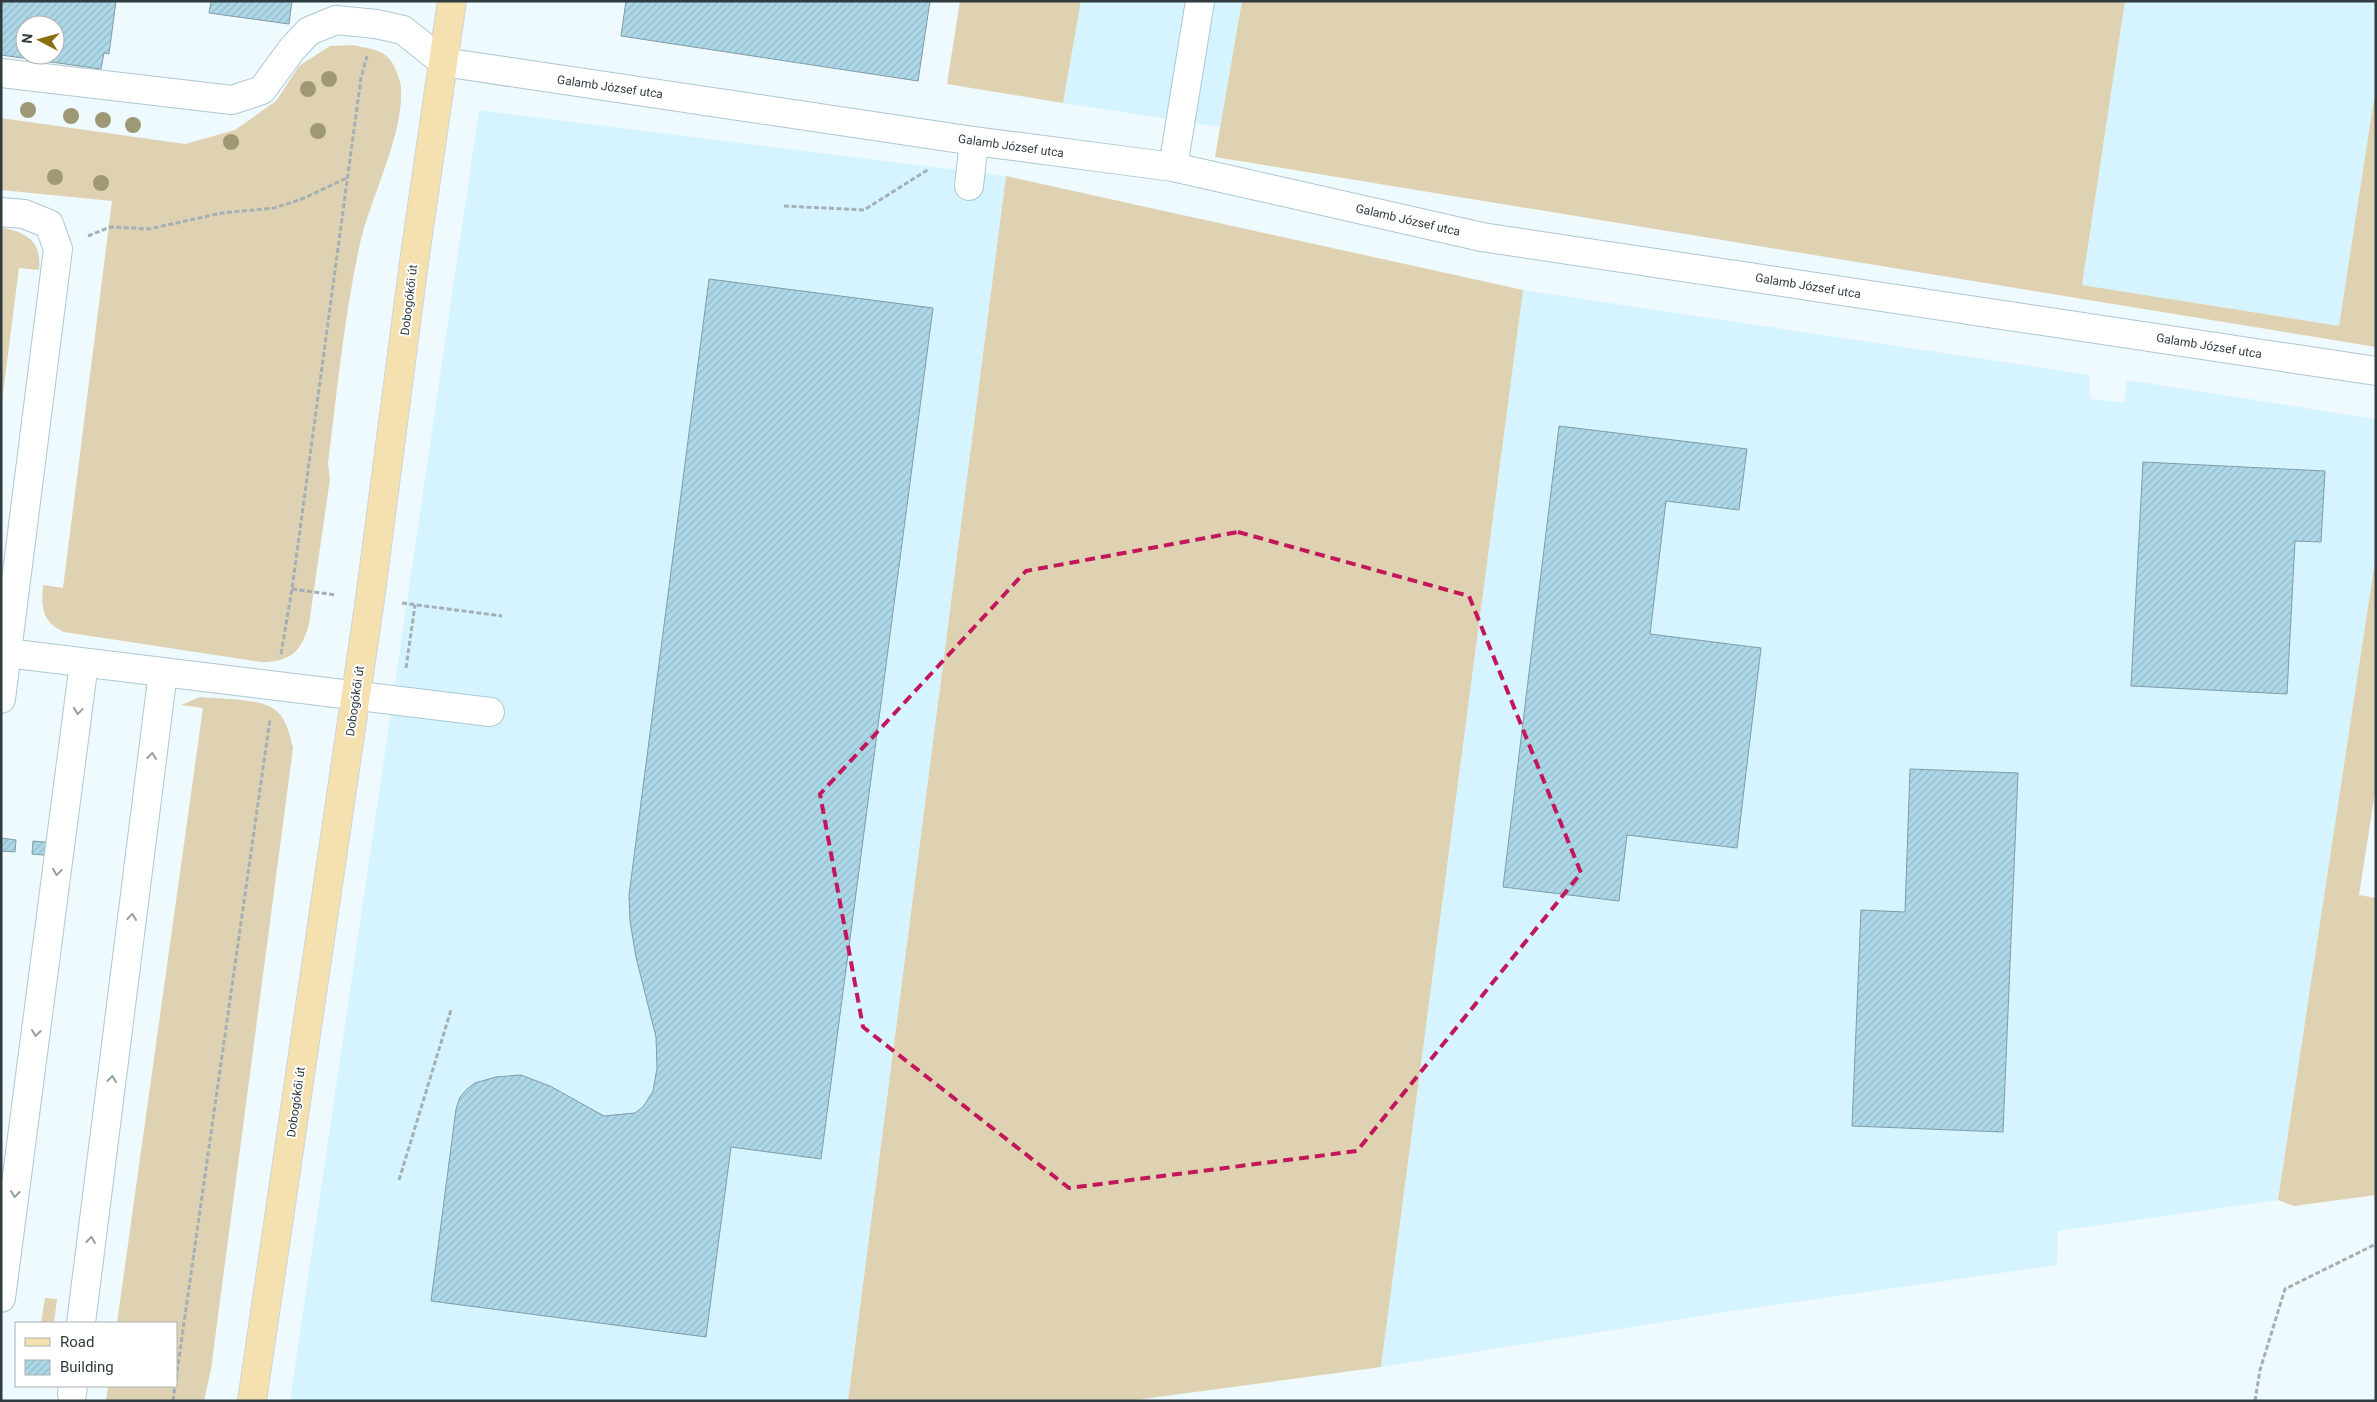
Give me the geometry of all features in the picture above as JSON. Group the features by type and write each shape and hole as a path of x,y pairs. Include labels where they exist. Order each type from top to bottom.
{"main road":[{"name":"Dobogókői út","path":"252,1401 356,696 452,1"}],"street":[{"path":"1173,167 1200,1"},
{"path":"1,73 232,100 262,90 292,49 309,31 336,20 376,24 403,30 443,62"},
{"name":"Galamb József utca","path":"443,62 974,141 1173,167 1482,237 2376,370"},
{"path":"969,186 974,141"},
{"path":"1,212 24,214 49,224 58,249 1,699"},
{"path":"7,653 490,712"},
{"path":"1,1298 84,663"},
{"path":"81,1322 163,672"}],"path":[{"path":"178,1365 275,686 292,589 361,78 376,24"},
{"path":"784,206 864,210 932,168"},
{"path":"58,249 110,227 150,229 222,213 274,208 302,199 347,178"},
{"path":"401,701 415,605 502,616"},
{"path":"399,1180 451,1010"},
{"path":"2255,1401 2260,1370 2285,1289 2376,1244"},
{"path":"173,1401 175,1387"}],"highlighted area":[{"path":"1238,532 1469,596 1581,873 1357,1151 1069,1188 863,1027 820,794 1026,571"}],"shaded area":[{"path":"960,1 1081,1 1063,103 947,84"},
{"path":"1081,1 1242,1 1220,127 1063,103"},
{"path":"1242,1 2125,1 2082,285 2339,326 2376,86 2376,347 1215,157"},
{"path":"2125,1 2376,1 2376,86 2339,326 2082,285"},
{"path":"353,45 380,52 390,59 401,83 400,106 392,147 359,248 349,301 328,463 330,479 306,634 293,654 280,660 261,662 64,632 51,624 44,613 42,601 43,585 63,588 112,201 1,190 1,118 185,144 235,130 276,101 299,66 330,46"},
{"path":"479,110 1006,176 848,1401 290,1401"},
{"path":"1006,176 1523,290 1381,1367 1128,1401 848,1401"},
{"path":"1,227 18,232 31,240 38,252 39,270 19,268 1,409"},
{"path":"1523,290 2090,375 2090,399 2124,403 2127,380 2376,419 2376,554 2278,1200 2058,1231 2057,1265 1725,1312 1381,1367"},
{"path":"2376,554 2376,786 2359,895 2376,898 2376,1195 2294,1206 2278,1200"},
{"path":"200,697 249,701 267,705 282,717 289,732 293,748 211,1369 204,1401 106,1401 108,1387 178,1387 178,1322 117,1322 203,708 181,705"},
{"path":"45,1298 57,1299 54,1322 41,1322"}],"building":[{"path":"1,1 116,1 109,54 104,53 101,69 65,64 65,15 15,15 15,57 1,55"},
{"path":"211,1 292,1 289,24 209,13"},
{"path":"626,1 930,1 918,81 621,36"},
{"path":"709,279 933,308 821,1159 731,1147 706,1337 431,1301 456,1109 460,1097 467,1089 475,1083 496,1077 521,1075 550,1086 604,1116 635,1113 643,1107 653,1091 657,1068 656,1037 636,957 630,921 629,895"},
{"path":"1559,426 1747,449 1739,510 1666,501 1650,634 1761,648 1737,848 1627,835 1619,901 1503,887"},
{"path":"2143,462 2325,471 2321,542 2295,541 2287,694 2131,686"},
{"path":"1910,769 2018,773 2003,1132 1852,1126 1861,910 1905,912"},
{"path":"1,838 16,840 15,852 1,851"},
{"path":"33,841 55,843 53,856 32,854"}]}
